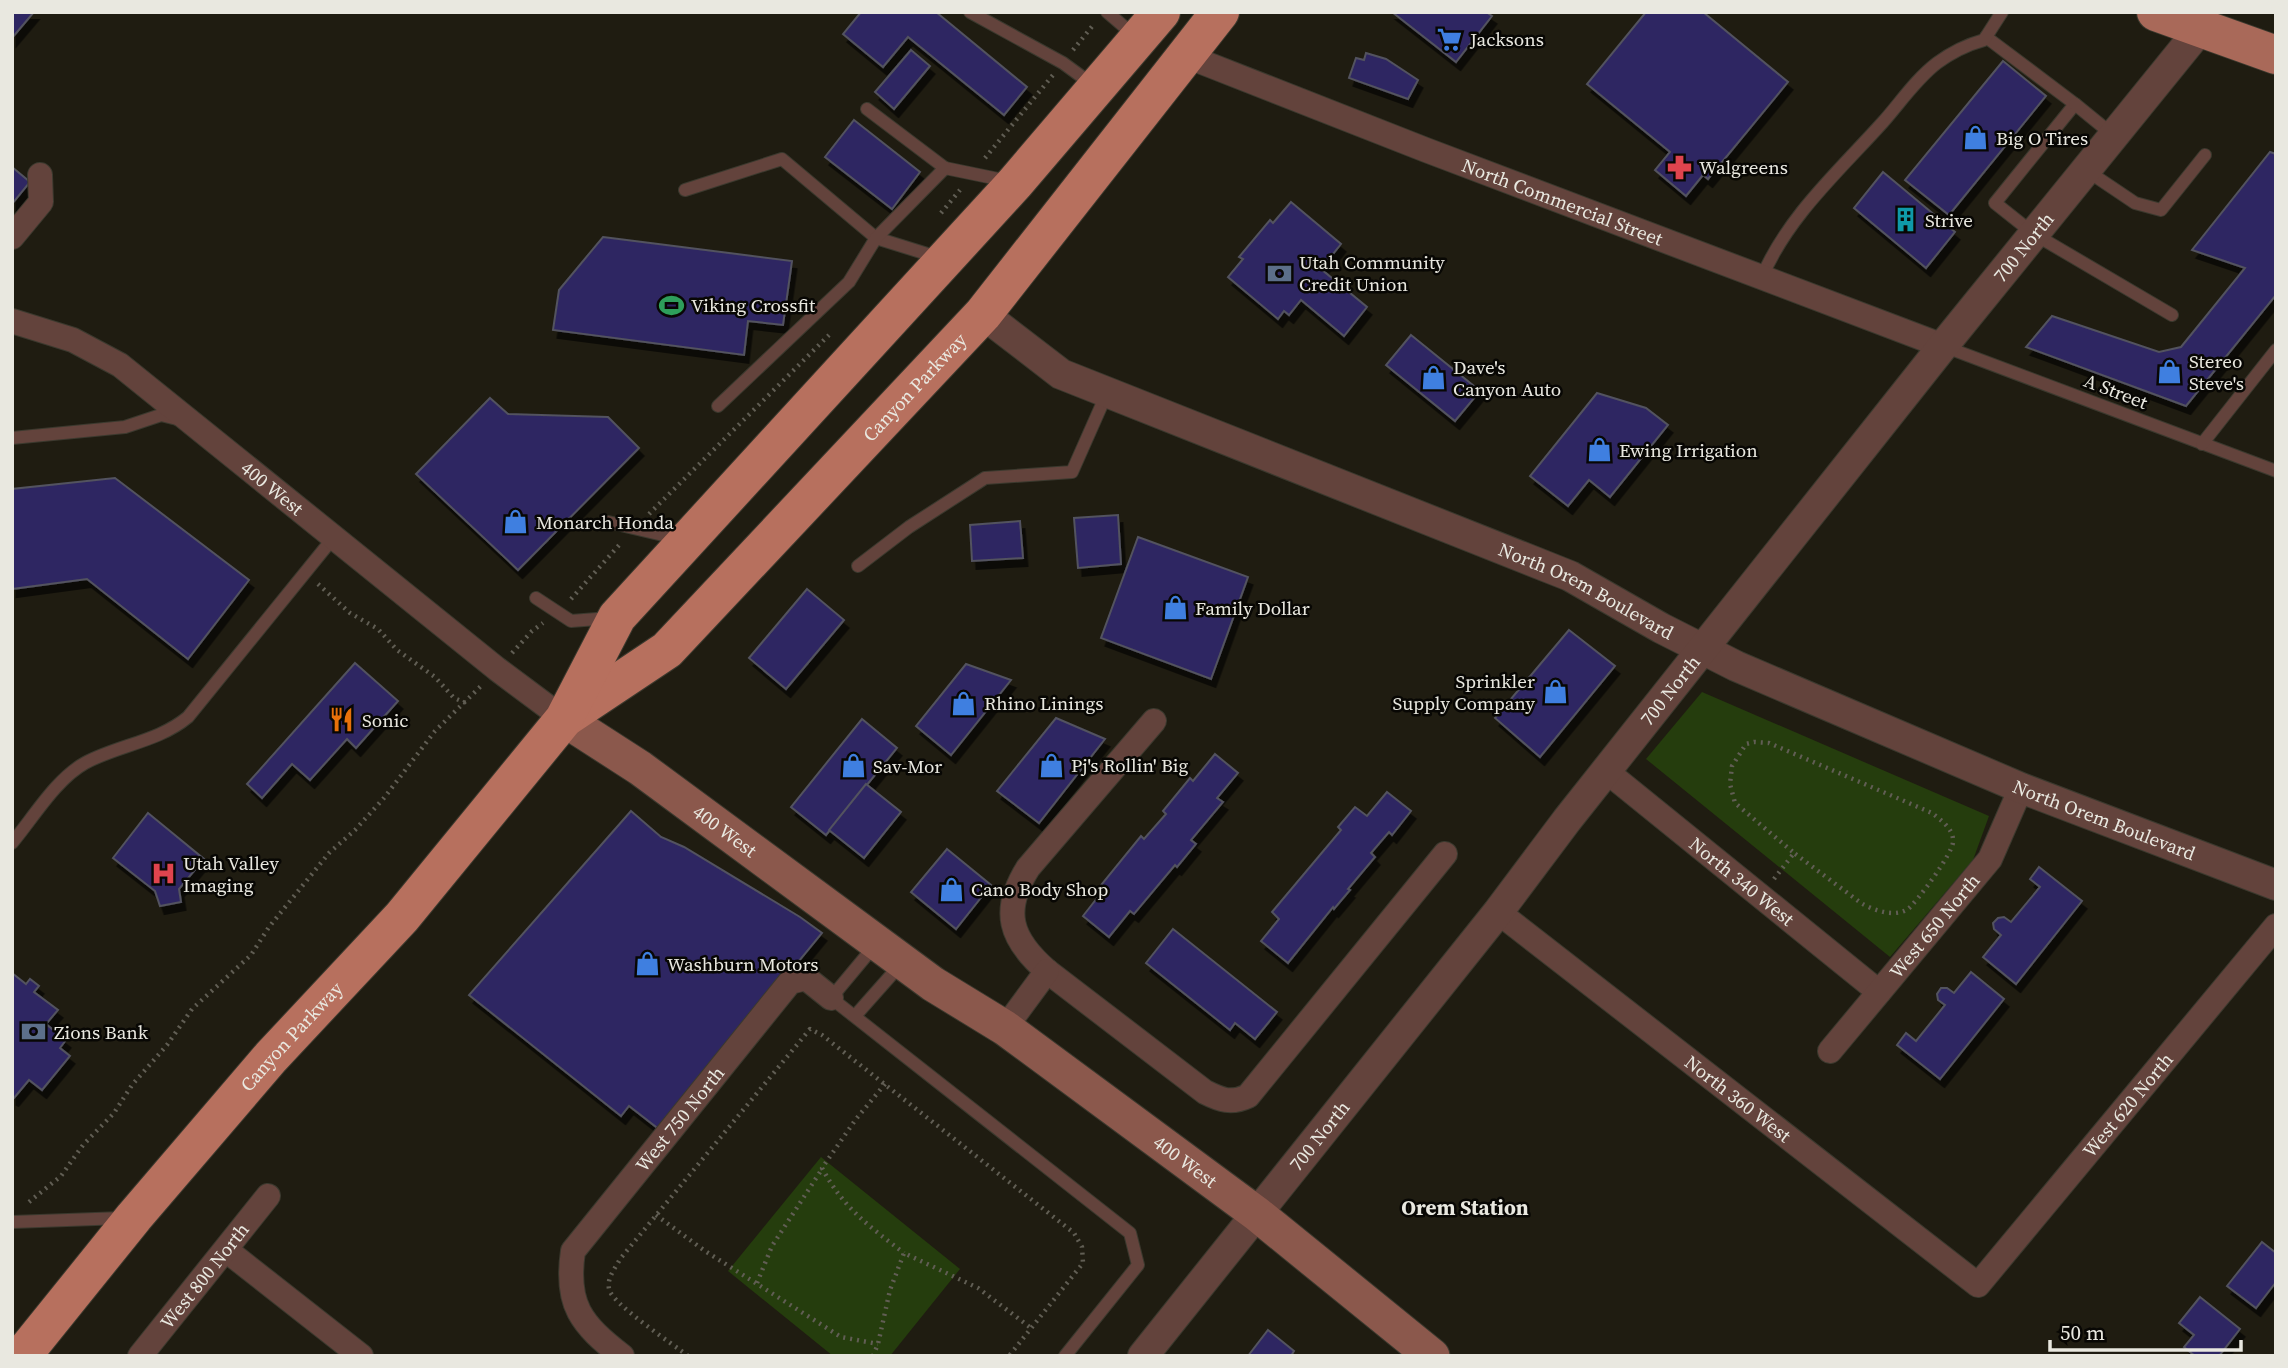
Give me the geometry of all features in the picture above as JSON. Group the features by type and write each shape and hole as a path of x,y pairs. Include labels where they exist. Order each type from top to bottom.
{"highway":[{"name":"Canyon Parkway","path":"564,719 667,650 983,314 1220,12"},
{"name":"Canyon Parkway","path":"22,1356 134,1217 271,1057 402,917 564,719 617,617 1015,183 1150,25"}],"main road":[{"path":"2156,12 2203,24 2276,55"},
{"name":"400 West","path":"564,719 640,768 933,984 1005,1028 1257,1214 1432,1356"}],"street":[{"name":"700 North","path":"1143,1356 1498,912 1606,771 1943,346 2203,24"},
{"name":"North Commercial Street","path":"1184,55 1943,346"},
{"path":"12,237 41,202 40,175"},
{"name":"North Orem Boulevard","path":"983,314 1061,374 1570,576 1703,649 2021,788 2276,885"},
{"name":"400 West","path":"12,321 73,340 120,365 497,669 564,719"},
{"path":"1154,721 1028,867 1017,885 1012,908 1014,928 1027,953 1047,971 1205,1093 1223,1101 1237,1101 1248,1097 1445,854"},
{"name":"North 340 West","path":"1606,771 1879,992"},
{"name":"West 650 North","path":"1830,1051 1990,859 2021,788"},
{"name":"North 360 West","path":"1498,912 1979,1285"},
{"name":"West 620 North","path":"1979,1285 2276,926"},
{"path":"1005,1028 1047,971"},
{"name":"West 750 North","path":"615,1354 578,1314 570,1288 573,1251 790,982 806,978 831,998"},
{"name":"West 800 North","path":"140,1356 268,1196"},
{"path":"226,1250 361,1356"}],"lane":[{"path":"970,12 1063,63 1096,87"},
{"path":"1107,12 1150,25"},
{"path":"1762,277 1771,256 1804,207 1934,65 1961,46 1984,40 2002,12"},
{"path":"1986,37 2113,136"},
{"path":"2075,104 1995,203 2034,234 2172,316"},
{"path":"867,109 945,168 1015,183"},
{"path":"2086,169 2135,203 2161,210 2206,155"},
{"path":"685,190 782,159 876,238 944,259"},
{"path":"718,406 849,282 876,238 945,168"},
{"name":"A Street","path":"1943,346 2276,471"},
{"path":"2202,444 2276,350"},
{"path":"858,566 909,527 985,478 1072,472 1107,392"},
{"path":"12,438 125,427 161,415 191,422"},
{"path":"608,522 687,540"},
{"path":"12,844 69,774 87,762 173,729 188,717 334,537"},
{"path":"536,597 571,621 617,617"},
{"path":"889,953 831,998 1130,1233 1138,1265 1065,1356"},
{"path":"855,1016 889,953"},
{"path":"12,1222 134,1217"}],"path":[{"path":"24,1208 61,1176 83,1145 114,1112 132,1085 167,1045 192,1009 250,955 269,927 330,853 384,798 435,731 466,703 454,698 435,677 397,650 378,629 350,613 315,581"},
{"path":"1769,743 1932,813 1951,831 1954,843 1945,862 1916,900 1908,909 1897,913 1872,909 1861,903 1794,853 1735,803 1730,784 1732,766 1746,744 1769,743"},
{"path":"1761,897 1794,853"},
{"path":"688,1356 621,1305 610,1293 609,1279 620,1259 810,1029 822,1035 1074,1233 1082,1247 1083,1263 1009,1356"},
{"path":"757,1283 772,1246 822,1168 856,1119 885,1084"},
{"path":"822,1168 832,1188 855,1215 904,1253 978,1288 1031,1328"},
{"path":"656,1215 705,1251 841,1337 878,1344"},
{"path":"873,1356 890,1290 904,1253"}],"green space":[{"path":"1702,692 1989,816 1973,860 1890,957 1646,759"},
{"path":"821,1157 960,1269 890,1356 833,1356 728,1271"}],"building":[{"path":"12,12 34,12 12,38"},
{"path":"861,12 936,12 1027,87 1004,115 908,37 883,67 843,34"},
{"name":"Jacksons","path":"1392,12 1486,12 1492,16 1456,62"},
{"name":"Walgreens","path":"1646,12 1703,12 1788,82 1708,179 1703,175 1686,196 1655,170 1670,152 1587,84"},
{"path":"911,50 930,66 894,109 875,92"},
{"path":"1366,53 1386,59 1418,80 1408,99 1349,78 1356,58 1364,60"},
{"name":"Big O Tires","path":"2003,61 2046,96 1949,215 1905,180"},
{"path":"854,120 920,172 892,209 825,157"},
{"path":"2270,152 2276,154 2276,295 2186,406 2026,347 2052,316 2159,352 2181,347 2245,268 2192,250"},
{"path":"12,167 30,182 12,204"},
{"name":"Strive","path":"1883,172 1955,232 1926,268 1854,208"},
{"name":"Utah Community Credit Union","path":"1291,202 1341,244 1321,269 1367,307 1344,336 1301,300 1289,315 1284,311 1278,319 1228,277 1243,259 1239,257 1270,220 1273,223"},
{"name":"Viking Crossfit","path":"603,237 792,261 783,325 748,321 744,355 553,330 559,290"},
{"name":"Dave's Canyon Auto","path":"1411,335 1480,391 1455,421 1386,365"},
{"name":"Ewing Irrigation","path":"1597,393 1646,408 1668,425 1610,497 1589,480 1568,506 1530,476"},
{"name":"Monarch Honda","path":"490,398 508,414 608,417 639,448 518,570 416,474"},
{"path":"115,478 249,580 188,659 87,579 12,589 12,489"},
{"path":"1118,515 1121,564 1078,568 1074,518"},
{"path":"1020,521 1023,558 972,561 970,525"},
{"name":"Family Dollar","path":"1138,537 1248,577 1211,679 1101,638"},
{"path":"807,589 844,620 786,689 749,658"},
{"name":"Sprinkler Supply Company","path":"1569,630 1615,666 1540,757 1495,718"},
{"name":"Sonic","path":"355,663 398,701 356,748 347,739 310,780 292,764 262,798 247,784"},
{"name":"Rhino Linings","path":"966,664 1011,680 951,755 916,726"},
{"name":"Pj's Rollin' Big","path":"1056,718 1105,739 1039,823 997,791"},
{"name":"Sav-Mor","path":"862,719 897,748 826,835 791,807"},
{"path":"1215,754 1238,773 1217,798 1223,802 1191,840 1196,844 1177,867 1175,865 1134,914 1130,911 1109,937 1083,916 1101,893 1097,890 1141,836 1144,839 1166,814 1163,811 1190,778 1193,781"},
{"path":"866,784 901,812 864,858 829,830"},
{"path":"1387,792 1411,811 1392,835 1389,832 1371,853 1375,857 1288,963 1261,941 1279,919 1272,912 1341,830 1338,827 1355,807 1367,816"},
{"name":"Washburn Motors","path":"631,811 661,837 684,847 822,933 660,1130 629,1106 621,1116 469,995"},
{"name":"Utah Valley Imaging","path":"148,813 204,859 179,889 181,902 160,906 155,891 113,858"},
{"name":"Cano Body Shop","path":"947,849 991,885 956,929 911,892"},
{"path":"2039,867 2082,901 2016,984 1983,957 2001,935 1994,929 1993,923 2004,917 2011,922 2040,887 2030,879"},
{"path":"1173,929 1277,1012 1255,1039 1235,1023 1230,1030 1146,963"},
{"path":"1971,972 2004,999 1940,1079 1897,1045 1906,1033 1916,1041 1945,1005 1938,1000 1937,994 1941,988 1947,988 1954,993"},
{"name":"Zions Bank","path":"12,973 26,984 30,979 39,986 34,992 58,1010 46,1024 66,1040 60,1048 70,1056 42,1090 29,1080 14,1098 12,1097"},
{"path":"2262,1242 2276,1253 2276,1282 2256,1308 2227,1286"},
{"path":"2200,1297 2240,1329 2219,1356 2195,1356 2184,1347 2194,1335 2179,1323"},
{"path":"1268,1330 1294,1351 1291,1356 1248,1356"}],"place":[{"name":"Jacksons","path":"1450,39"},
{"name":"Big O Tires","path":"1976,138"},
{"name":"Walgreens","path":"1679,167"},
{"name":"Strive","path":"1905,220"},
{"name":"Utah Community Credit Union","path":"1279,273"},
{"name":"Viking Crossfit","path":"671,305"},
{"name":"Stereo Steve's","path":"2169,372"},
{"name":"Dave's Canyon Auto","path":"1433,378"},
{"name":"Ewing Irrigation","path":"1599,450"},
{"name":"Monarch Honda","path":"516,522"},
{"name":"Family Dollar","path":"1175,608"},
{"name":"Sprinkler Supply Company","path":"1555,692"},
{"name":"Rhino Linings","path":"964,703"},
{"name":"Sonic","path":"342,720"},
{"name":"Pj's Rollin' Big","path":"1051,765"},
{"name":"Sav-Mor","path":"853,766"},
{"name":"Utah Valley Imaging","path":"163,874"},
{"name":"Cano Body Shop","path":"951,889"},
{"name":"Washburn Motors","path":"647,964"},
{"name":"Zions Bank","path":"34,1032"}],"district":[{"name":"Orem Station","path":"1465,1207"}]}
